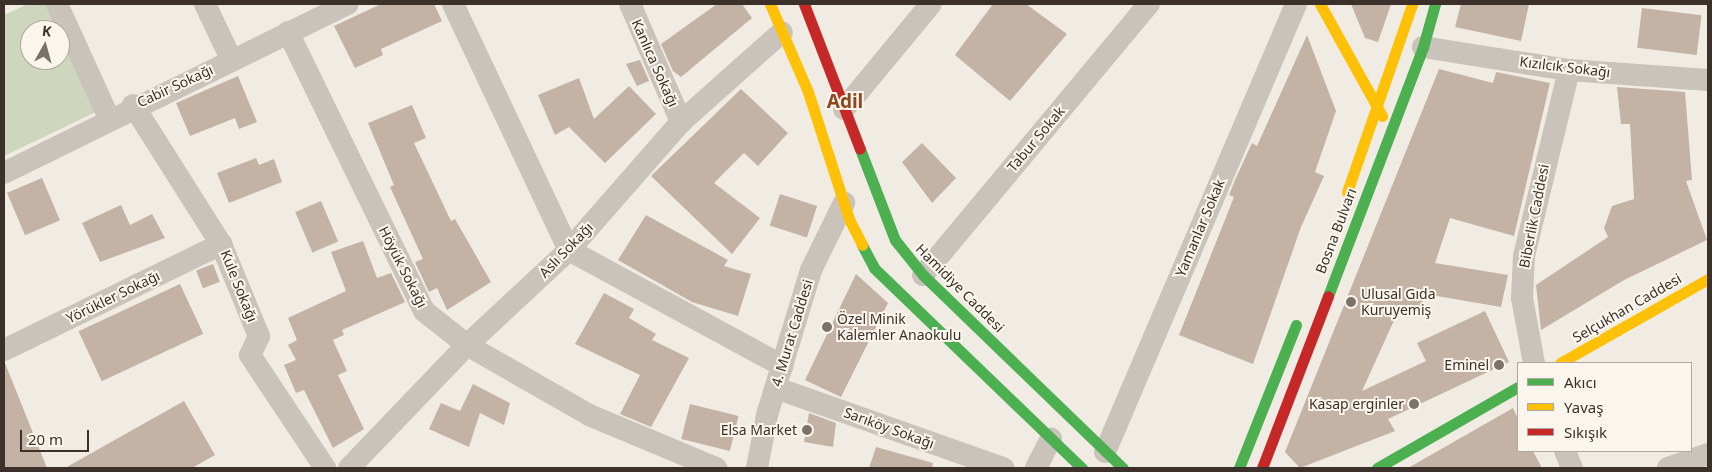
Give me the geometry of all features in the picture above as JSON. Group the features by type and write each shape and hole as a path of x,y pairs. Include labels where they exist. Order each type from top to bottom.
{"street":[{"path":"57,4 109,118"},
{"path":"205,4 231,59"},
{"name":"Cabir Sokağı","path":"4,172 134,105 348,4"},
{"path":"452,4 569,250 783,366"},
{"name":"Kanlıca Sokağı","path":"630,4 681,122"},
{"path":"770,4 826,149 844,203 874,268 1082,468"},
{"name":"Hamidiye Caddesi","path":"804,4 838,122 894,240 923,275 1123,468"},
{"path":"826,149 838,122 931,4"},
{"name":"Tabur Sokak","path":"923,275 1149,4"},
{"name":"Yamanlar Sokak","path":"1105,452 1296,4"},
{"path":"1320,4 1377,105 1389,132"},
{"name":"Bosna Bulvarı","path":"1342,206 1412,4"},
{"name":"Bosna Bulvarı","path":"1262,468 1423,47 1435,4"},
{"name":"Höyük Sokağı","path":"288,32 424,311 467,345 589,415 716,468"},
{"name":"Aslı Sokağı","path":"350,468 467,345 569,250 681,122 782,32"},
{"name":"Kızılcık Sokağı","path":"1423,47 1569,70 1708,80"},
{"name":"Biberlik Caddesi","path":"1534,362 1522,298 1524,256 1569,70"},
{"name":"Kule Sokağı","path":"134,105 221,244 259,336 250,355 324,468"},
{"name":"4. Murat Caddesi","path":"756,468 776,388 811,270 844,203"},
{"name":"Yörükler Sokağı","path":"4,350 221,244"},
{"name":"Selçukhan Caddesi","path":"1562,362 1708,279"},
{"path":"1239,468 1300,314"},
{"name":"Sarıköy Sokağı","path":"776,388 1003,468"},
{"path":"1377,468 1517,388"},
{"path":"1036,468 1051,439"},
{"path":"1565,452 1572,468"},
{"path":"1668,468 1708,454"}],"green space":[{"path":"28,4 49,4 57,20 20,20 20,70 70,70 70,48 100,110 4,156 4,15"}],"building":[{"path":"381,4 434,4 442,21 381,49 383,55 355,68 334,26"},
{"path":"717,4 742,4 752,18 681,77 673,71 661,44"},
{"path":"993,4 1026,4 1067,34 1010,101 955,55"},
{"path":"1351,4 1391,4 1378,42 1365,38"},
{"path":"1461,4 1529,4 1521,41 1455,27"},
{"path":"1642,8 1702,15 1697,55 1637,48"},
{"path":"1307,35 1336,111 1315,172 1324,176 1301,227 1253,364 1179,335 1234,197 1229,195 1235,180 1252,143 1257,146"},
{"path":"640,60 649,81 637,86 626,64"},
{"path":"1439,69 1493,83 1496,72 1550,83 1514,236 1450,218 1435,263 1508,275 1501,307 1425,294 1420,311 1401,305 1362,391 1426,361 1417,343 1485,311 1509,362 1388,419 1395,431 1300,468 1285,452"},
{"path":"238,76 257,122 239,129 235,118 190,136 176,103"},
{"path":"579,78 594,119 629,86 656,114 605,163 569,127 555,135 538,95"},
{"path":"1617,87 1685,92 1692,180 1686,181 1707,240 1624,280 1541,330 1536,285 1608,237 1604,228 1612,206 1634,199 1630,124 1621,124"},
{"path":"741,89 788,133 758,166 744,153 714,183 760,218 732,254 651,176"},
{"path":"412,105 426,138 414,143 451,221 455,219 491,282 447,310 437,288 429,292 415,262 423,259 390,187 394,185 368,123"},
{"path":"922,143 956,178 932,203 902,162"},
{"path":"256,158 259,165 274,159 282,182 229,203 217,173"},
{"path":"42,178 60,220 25,235 7,193"},
{"path":"780,194 817,206 807,237 770,225"},
{"path":"321,201 338,242 312,252 295,212"},
{"path":"121,205 130,225 152,214 165,238 100,262 82,223"},
{"path":"646,215 728,260 724,266 751,274 738,316 692,302 618,260"},
{"path":"363,241 377,278 391,273 405,302 342,330 344,335 333,340 347,371 338,375 364,429 333,448 304,390 296,393 284,365 296,360 288,345 297,340 288,318 346,291 331,252"},
{"path":"213,264 220,282 203,288 196,270"},
{"path":"856,274 888,303 841,397 805,380"},
{"path":"180,284 203,334 102,381 78,331"},
{"path":"604,293 634,309 629,318 656,334 652,340 689,358 651,427 620,414 640,375 575,344"},
{"path":"5,363 47,468 4,468"},
{"path":"473,384 510,403 504,425 480,413 469,447 429,429 441,403 460,411"},
{"path":"184,401 215,455 192,468 65,468"},
{"path":"690,404 739,416 730,451 681,439"},
{"path":"1513,408 1517,417 1517,452 1534,452 1542,468 1408,468"},
{"path":"809,413 836,423 833,447 804,442"},
{"path":"876,447 933,463 932,468 869,468"}],"traffic: fast":[{"path":"1328,296 1423,47 1435,4"},
{"path":"860,149 895,240 923,275 1123,468"},
{"path":"862,245 874,268 1082,468"},
{"path":"1239,468 1296,325"},
{"path":"1377,468 1517,388"}],"traffic: slow":[{"path":"770,4 808,92 849,219 862,245"},
{"path":"1320,4 1382,116"},
{"path":"1347,192 1412,4"},
{"path":"1562,362 1708,279"}],"traffic: jam":[{"path":"804,4 860,149"},
{"path":"1262,468 1328,296"}],"place":[{"name":"Ulusal Gıda Kuruyemiş","path":"1351,302"},
{"name":"Özel Minik Kalemler Anaokulu","path":"827,327"},
{"name":"Eminel","path":"1499,365"},
{"name":"Kasap erginler","path":"1414,404"},
{"name":"Elsa Market","path":"807,430"}],"district":[{"name":"Adil","path":"845,102"}]}
